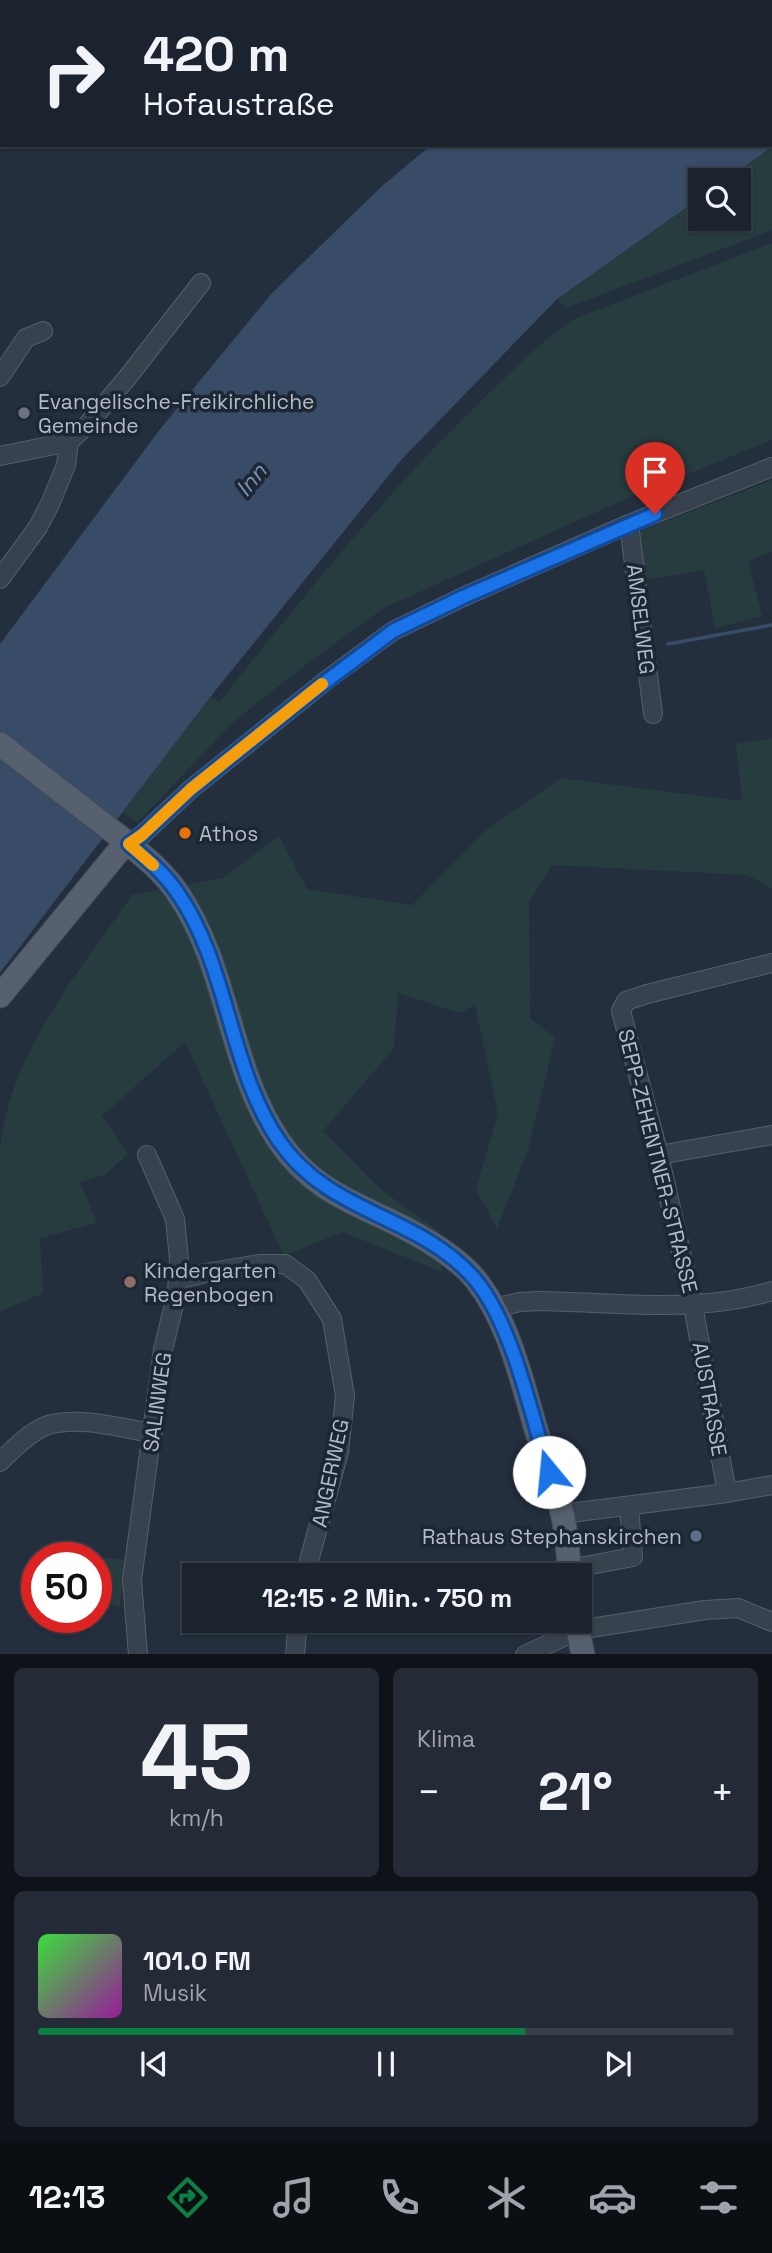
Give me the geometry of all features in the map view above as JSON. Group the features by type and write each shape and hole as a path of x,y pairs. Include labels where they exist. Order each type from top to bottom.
{"main road":[{"path":"0,744 129,844 163,874 188,910 209,958 257,1100 269,1124 292,1158 333,1194 411,1231 449,1255 475,1279 493,1308 517,1363 562,1514 568,1563"},
{"path":"0,996 118,852 129,844"},
{"path":"579,1633 583,1654"}],"street":[{"path":"0,456 69,442 88,425 201,283"},
{"path":"0,376 26,338 43,331"},
{"path":"0,579 38,527 50,504 66,466 69,442"},
{"path":"129,844 264,730 393,631 629,524 772,467"},
{"name":"AMSELWEG","path":"629,524 653,714"},
{"name":"SEPP-ZEHENTNER-STRASSE","path":"693,1305 659,1155 621,1011 622,1005 647,994 772,963"},
{"path":"659,1155 772,1135"},
{"name":"SALINWEG","path":"138,1654 132,1580 163,1350 180,1259 175,1219 147,1155"},
{"name":"ANGERWEG","path":"178,1280 260,1264 285,1264 307,1280 332,1319 345,1396 339,1452 308,1563"},
{"path":"493,1308 538,1301 693,1305 772,1292"},
{"name":"AUSTRASSE","path":"693,1305 727,1493"},
{"path":"0,1462 15,1446 47,1426 84,1422 153,1433"},
{"path":"562,1514 772,1485"},
{"path":"592,1567 633,1557 629,1506"},
{"path":"592,1623 738,1608 772,1622"},
{"path":"295,1654 297,1633"},
{"path":"525,1654 563,1633"}],"green space":[{"path":"772,147 772,230 566,308 557,299 688,206 688,231 751,231 751,168 742,168"},
{"path":"772,243 772,440 623,500 384,608 233,722 137,823 123,812 211,696 219,702 378,509 446,435 538,347 574,319"},
{"path":"772,480 772,552 748,561 762,616 715,628 704,570 641,581 633,534"},
{"path":"772,738 772,889 748,875 552,865 529,902 530,1018 555,1038 528,1150 497,1229 476,1189 498,1114 475,1005 459,1013 398,993 394,1048 323,1131 380,1189 439,1231 442,1272 343,1232 284,1256 185,1042 102,1116 128,1154 105,1175 80,1182 97,1223 40,1238 43,1293 0,1312 0,1152 16,1082 49,1016 132,895 223,878 279,836 307,889 412,905 485,831 561,778 742,801 736,744"},
{"path":"112,1559 125,1560 120,1606 112,1605"}],"water":[{"name":"Inn","path":"429,147 772,147 742,168 688,168 688,206 557,299 402,459 211,696 0,973 0,644 161,428 272,293 380,188"}],"waterway":[{"path":"668,644 772,625"}],"slow traffic":[{"path":"153,865 129,844 191,789 322,684"}],"place":[{"name":"Evangelische-Freikirchliche Gemeinde","path":"24,413"},
{"name":"Athos","path":"185,833"},
{"name":"Kindergarten Regenbogen","path":"130,1282"},
{"name":"Rathaus Stephanskirchen","path":"696,1536"}],"route":[{"path":"549,1472 517,1363 493,1308 475,1279 433,1244 333,1194 292,1158 279,1141 257,1100 200,933 177,891 149,860 129,844 191,789 328,679 393,631 463,597 655,514"}]}
